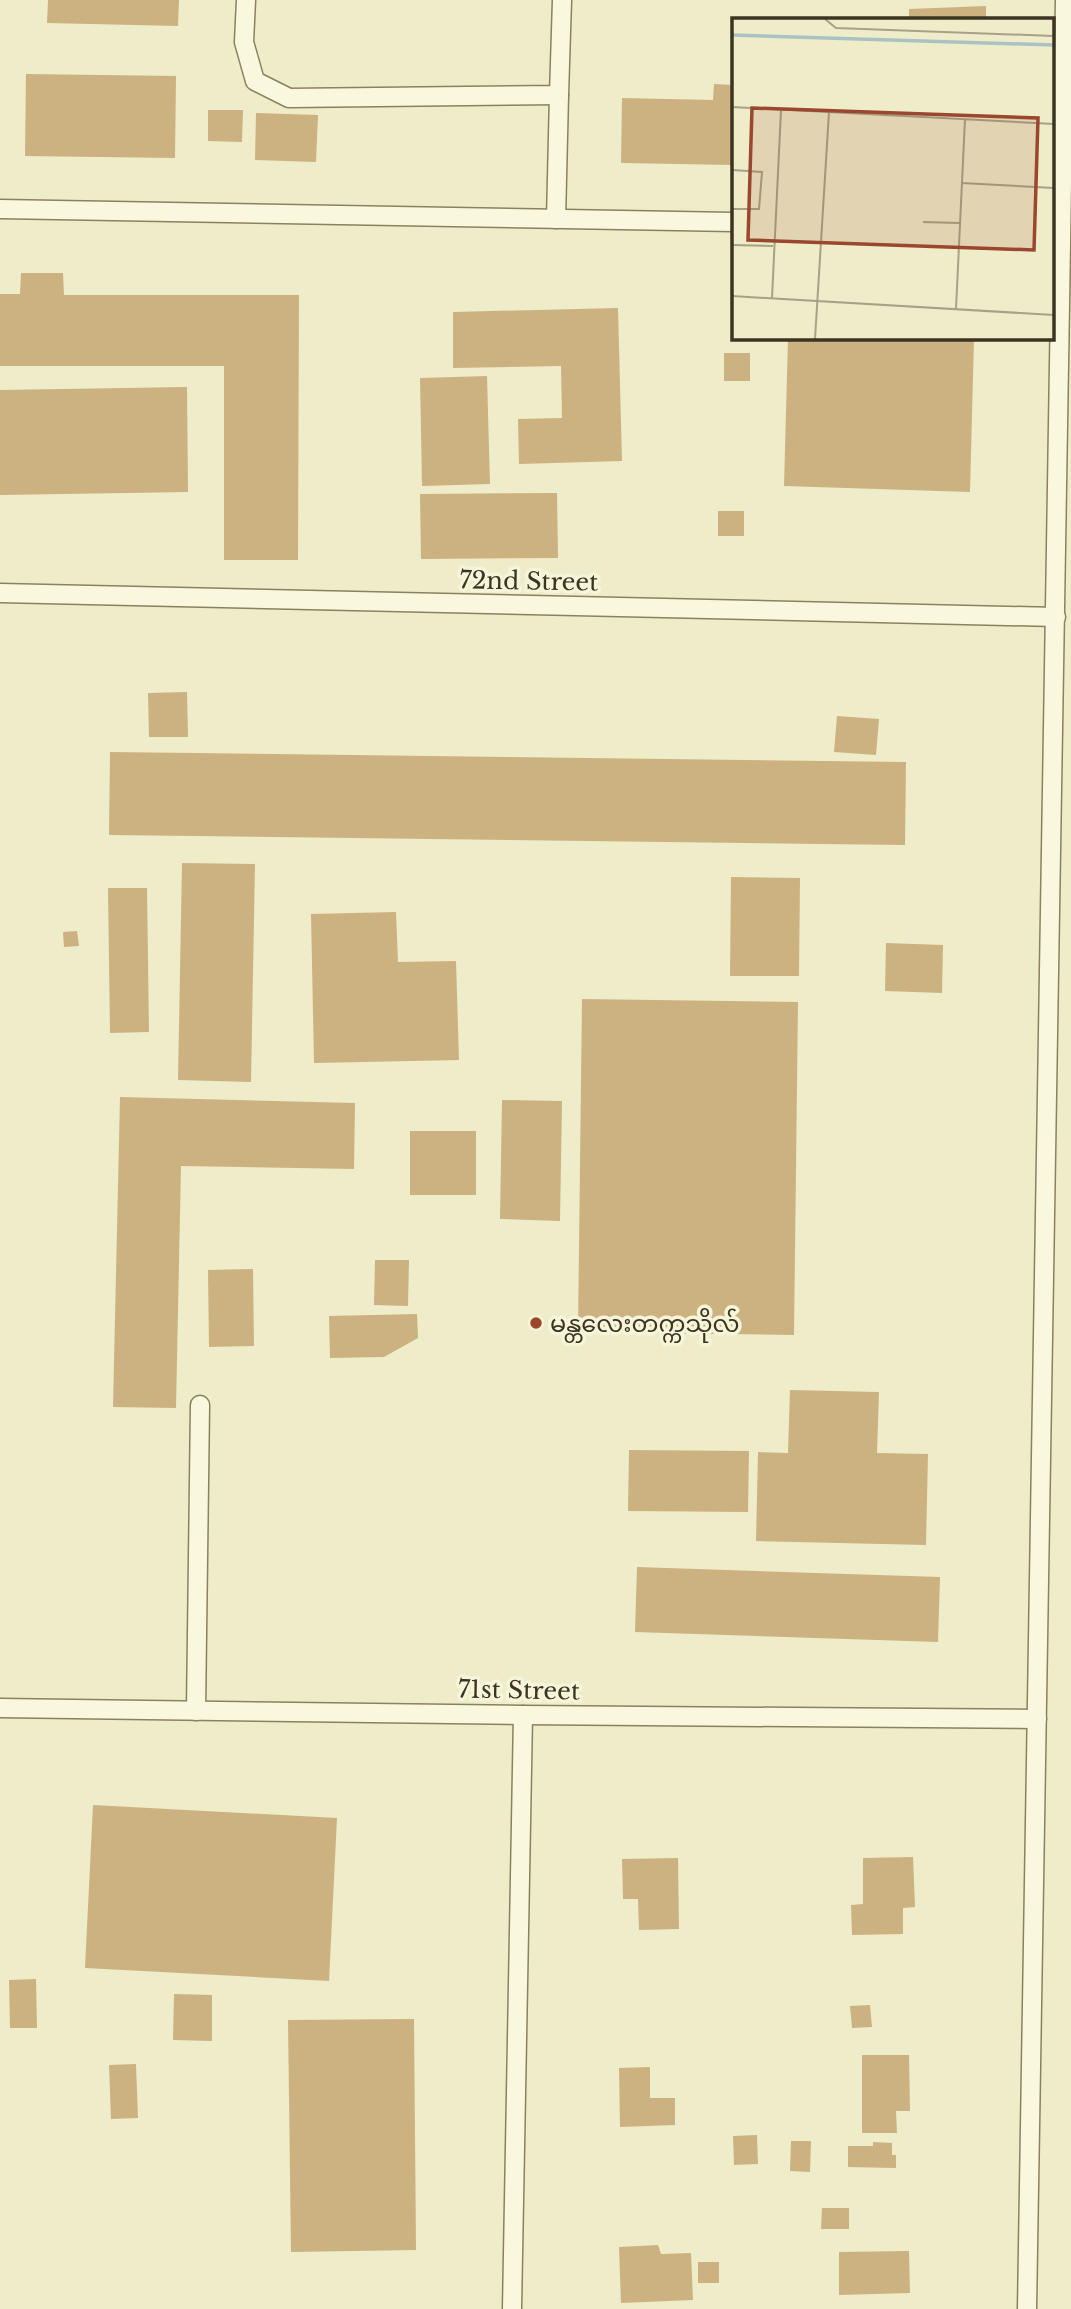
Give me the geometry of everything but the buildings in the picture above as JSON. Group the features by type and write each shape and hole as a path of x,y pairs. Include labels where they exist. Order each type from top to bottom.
{"lane":[{"path":"246,0 244,42 255,81 289,98 559,95"},
{"path":"556,219 562,0"},
{"path":"1027,2309 1056,617 1057,229 1065,0"},
{"path":"0,209 732,222"},
{"name":"72nd Street","path":"0,593 1056,617"},
{"path":"196,1710 200,1405"},
{"name":"71st Street","path":"0,1708 1037,1719"},
{"path":"512,2309 523,1715"}],"place":[{"name":"မန္တလေးတက္ကသိုလ်","path":"536,1323"}]}
